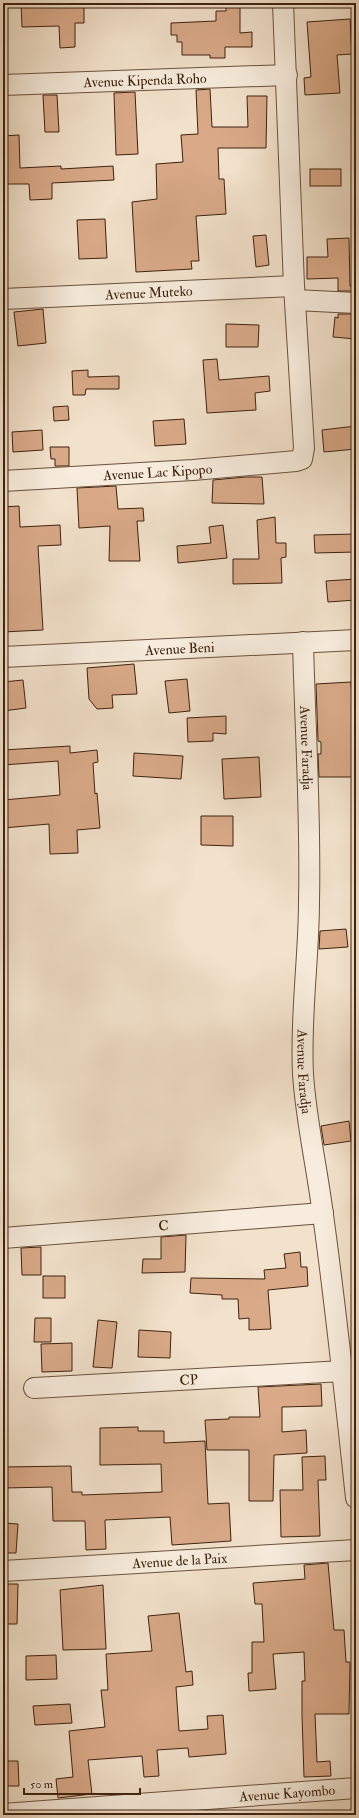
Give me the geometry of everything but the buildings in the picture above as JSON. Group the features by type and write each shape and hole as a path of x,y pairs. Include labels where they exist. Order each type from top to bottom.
{"street":[{"path":"284,3 295,293"},
{"name":"Avenue Kipenda Roho","path":"3,85 287,75"},
{"name":"Avenue Muteko","path":"3,298 295,293 356,303"},
{"name":"Avenue Lac Kipopo","path":"3,481 193,470 296,462 302,459 304,448 295,293"},
{"name":"Avenue Beni","path":"3,657 356,640"},
{"name":"Avenue Faradja","path":"303,642 310,834 309,942 305,987 303,1072 306,1110 323,1212 343,1371 356,1498"},
{"name":"C","path":"3,1238 323,1212"},
{"name":"CP","path":"34,1388 343,1371"},
{"name":"Avenue de la Paix","path":"3,1571 356,1550"},
{"name":"Avenue Kayombo","path":"3,1814 356,1788"}]}
